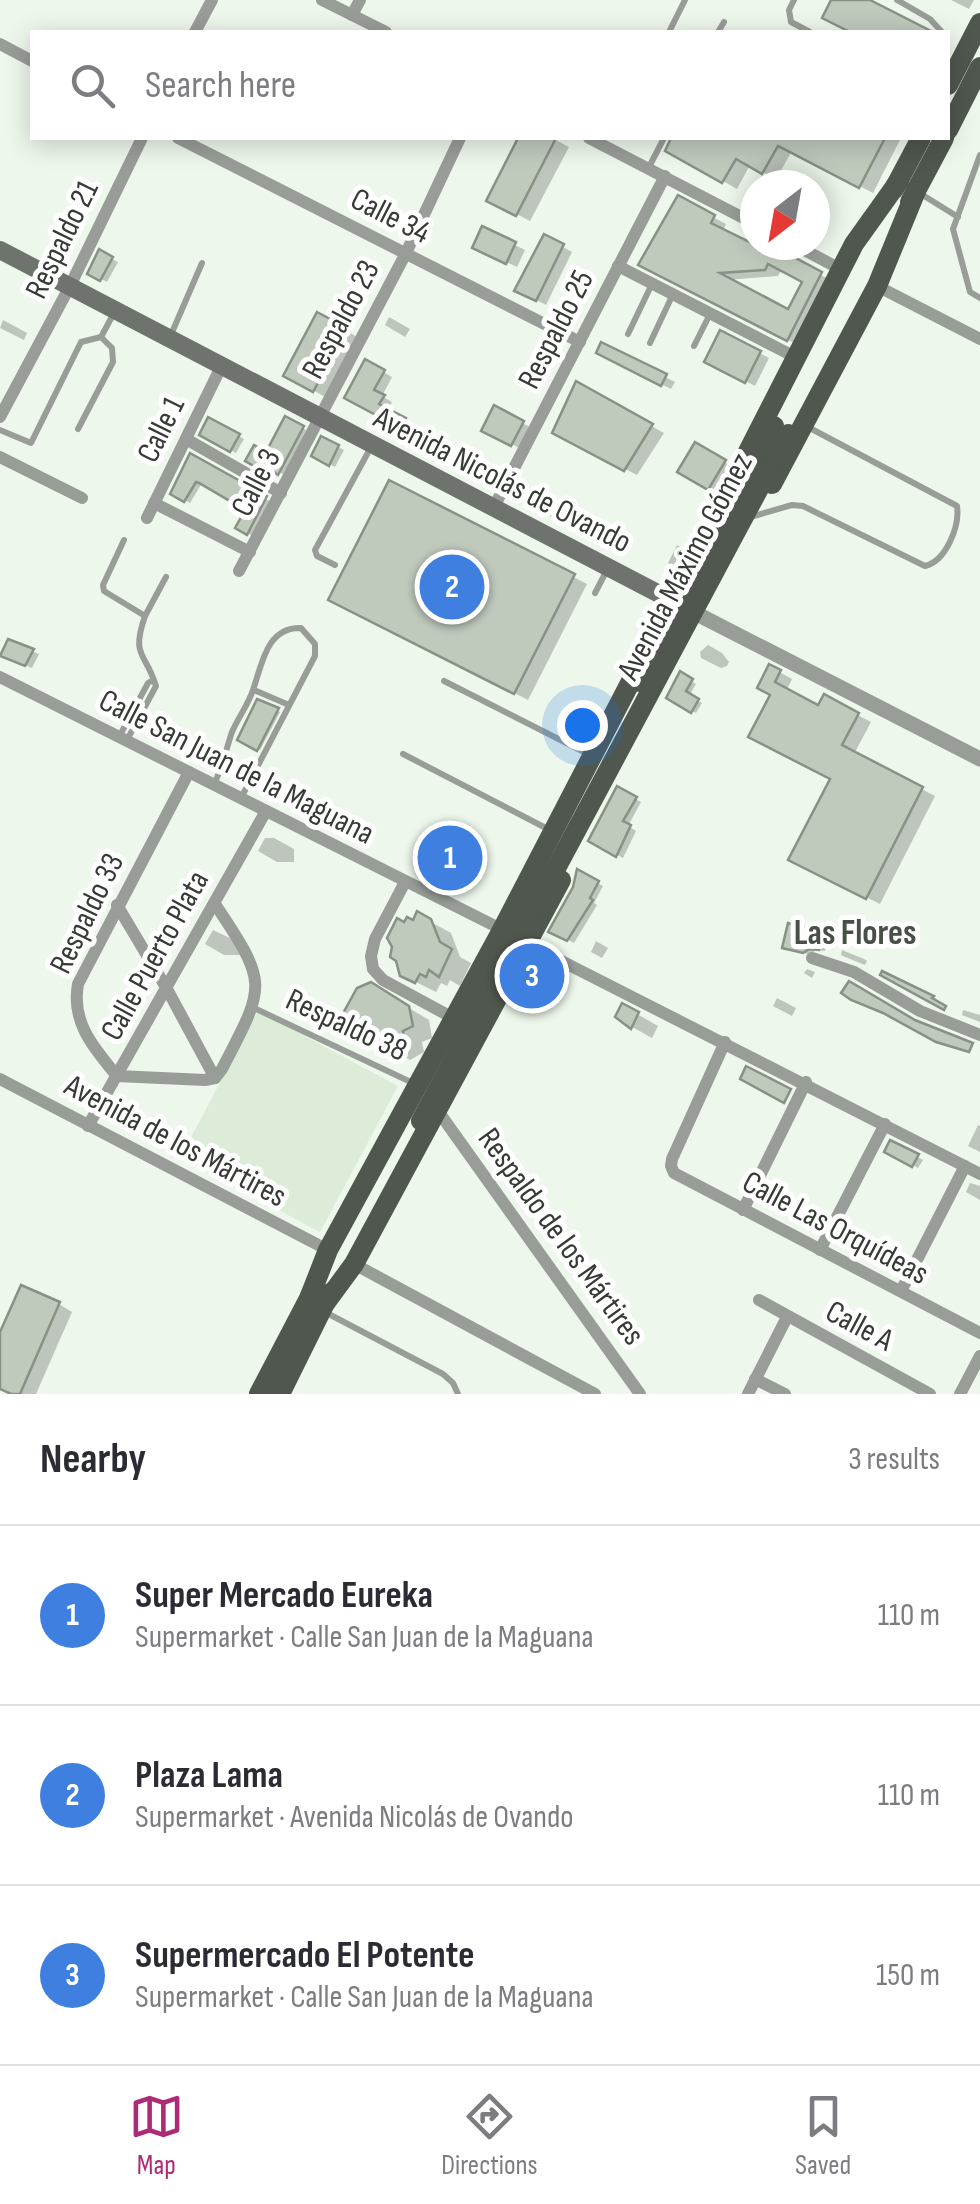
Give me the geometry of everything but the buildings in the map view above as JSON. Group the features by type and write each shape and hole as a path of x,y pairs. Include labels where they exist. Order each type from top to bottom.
{"main road":[{"path":"953,61 980,23"},
{"path":"950,126 980,67"},
{"name":"Avenida Máximo Gómez","path":"259,1394 319,1303 423,1115 789,429 866,281 908,186 920,140"},
{"name":"Avenida Máximo Gómez","path":"908,186 942,140"},
{"path":"319,1303 328,1250 502,930 854,244 908,186"},
{"path":"319,1303 354,1264 423,1115 528,943 754,516 789,429 877,286 908,186"},
{"name":"Avenida Nicolás de Ovando","path":"0,250 699,615"},
{"name":"Avenida Máximo Gómez","path":"280,1394 319,1303"}],"street":[{"path":"196,30 212,0"},
{"path":"322,0 382,30"},
{"path":"352,15 360,0"},
{"path":"0,44 30,61"},
{"name":"Respaldo 21","path":"0,417 141,140"},
{"name":"Calle 34","path":"182,140 580,342"},
{"name":"Respaldo 23","path":"319,418 406,254 459,140"},
{"path":"614,143 649,167 740,216"},
{"name":"Respaldo 25","path":"494,507 665,176"},
{"path":"823,260 842,270"},
{"path":"618,266 797,358"},
{"path":"877,286 980,339"},
{"name":"Calle 1","path":"147,518 222,365"},
{"name":"Calle 3","path":"239,571 319,418"},
{"path":"186,439 281,493"},
{"path":"0,456 82,498"},
{"path":"154,503 250,552"},
{"name":"Avenida Nicolás de Ovando","path":"699,615 980,759"},
{"name":"Calle San Juan de la Maguana","path":"0,677 528,943"},
{"name":"Respaldo 33","path":"117,1076 85,1034 74,1003 78,984 189,772"},
{"name":"Calle Puerto Plata","path":"88,1126 266,811"},
{"path":"405,882 375,939 373,969 384,980 454,1019"},
{"path":"214,904 250,959 256,976 254,1008 214,1078"},
{"path":"117,906 167,988 214,1078"},
{"path":"528,943 980,1174"},
{"path":"812,958 854,972 940,1022 980,1035"},
{"name":"Calle Las Orquídeas","path":"726,1042 670,1166 674,1173 980,1333"},
{"path":"117,1076 214,1078"},
{"name":"Avenida de los Mártires","path":"0,1079 328,1250"},
{"path":"743,1210 806,1082"},
{"name":"Respaldo de los Mártires","path":"423,1115 640,1394"},
{"path":"820,1250 885,1124"},
{"path":"901,1291 964,1166"},
{"path":"354,1264 578,1390 595,1394"},
{"path":"759,1300 788,1317"},
{"name":"Calle A","path":"748,1394 788,1317 930,1394"},
{"path":"960,1394 980,1356"},
{"path":"755,1379 785,1394"}],"lane":[{"path":"670,30 685,0"},
{"path":"794,0 788,10 791,22 806,30"},
{"path":"897,0 930,19 940,30"},
{"path":"719,30 724,22"},
{"path":"649,167 663,140"},
{"path":"980,156 954,229 970,292 980,298"},
{"path":"908,186 958,217"},
{"path":"169,338 202,263"},
{"path":"628,334 652,284"},
{"path":"650,343 672,294"},
{"path":"0,430 31,443 81,342 102,337 116,310"},
{"path":"694,346 710,314"},
{"path":"78,429 113,362 112,348 102,337"},
{"path":"754,516 803,506 925,566 934,564 959,520 957,506 789,429"},
{"path":"335,565 315,550 372,445"},
{"path":"124,540 103,584 104,592 145,616"},
{"path":"595,593 609,567"},
{"path":"123,739 156,686 137,643 145,616 166,578"},
{"path":"214,785 268,646 277,635 301,628 315,644 315,656 241,798"},
{"path":"444,681 592,756"},
{"path":"253,689 289,705"},
{"path":"403,754 544,827"},
{"path":"224,758 254,772"},
{"name":"Respaldo 38","path":"254,1008 418,1086"},
{"path":"319,1303 443,1374 458,1394"}],"shaded area":[{"path":"258,1011 398,1086 320,1232 180,1158"}],"place":[{"name":"Plaza Lama","path":"452,587"},
{"name":"Super Mercado Eureka","path":"450,858"},
{"name":"Supermercado El Potente","path":"532,976"}],"district":[{"name":"Las Flores","path":"855,932"}]}
